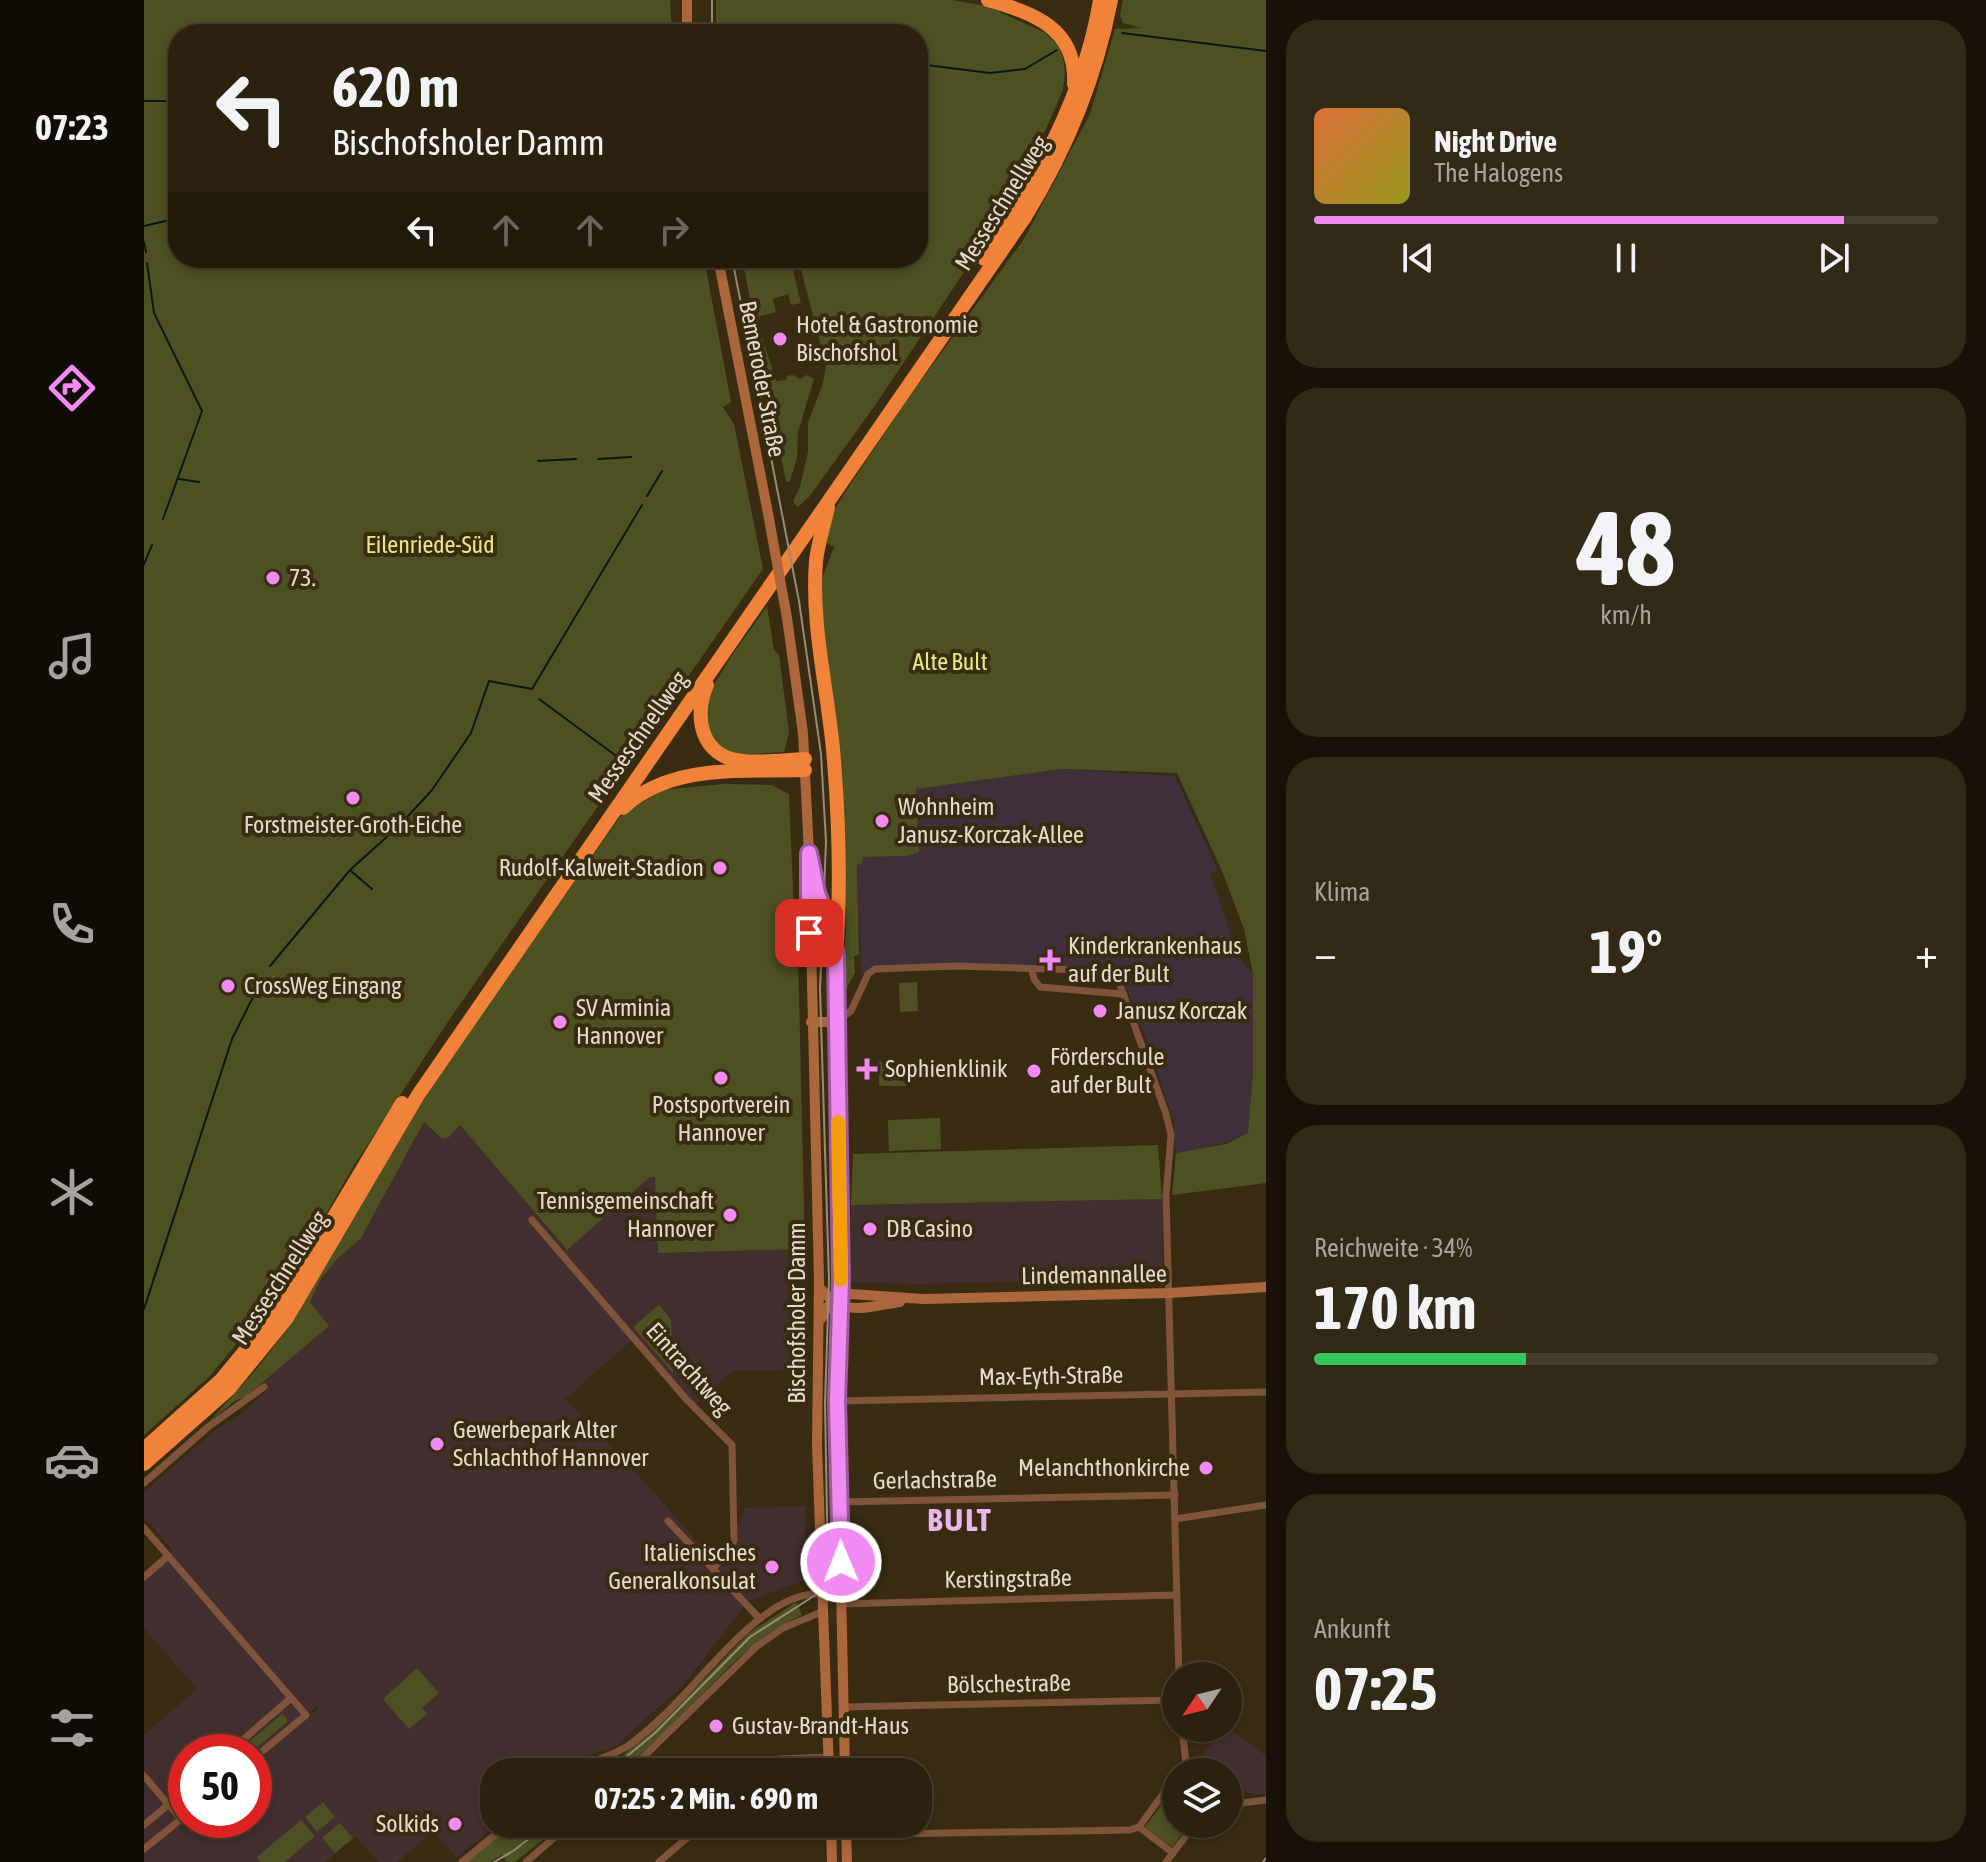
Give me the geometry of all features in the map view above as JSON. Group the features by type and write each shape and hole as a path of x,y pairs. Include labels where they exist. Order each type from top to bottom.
{"highway":[{"path":"988,0 1041,18 1062,38 1072,60 1073,101"},
{"name":"Messeschnellweg","path":"144,1464 188,1418 277,1312 400,1106 995,243 1034,181 1073,101 1087,58 1100,0"},
{"name":"Messeschnellweg","path":"144,1446 229,1389 287,1318 418,1095 1043,188 1082,105 1097,61 1111,0"},
{"path":"830,498 816,558 815,585 817,631 836,790 839,875 836,956"},
{"path":"722,654 703,694 700,708 701,730 708,742 734,760 805,764"},
{"path":"596,836 632,799 666,781 805,764"},
{"path":"144,1471 188,1418"}],"main road":[{"path":"687,0 687,24"},
{"name":"Bemeroder Straße","path":"720,268 787,618"},
{"name":"Bischofsholer Damm","path":"787,618 799,694 809,853 819,1287 817,1446 829,1757"},
{"name":"Bischofsholer Damm","path":"809,853 817,893 830,926 836,956 837,1401 845,1758"},
{"path":"811,1022 835,1022"},
{"path":"818,1324 838,1301 819,1287"},
{"name":"Lindemannallee","path":"838,1301 861,1307 924,1299 1169,1293 1266,1287"},
{"path":"822,1594 840,1604"},
{"path":"824,1611 840,1604"},
{"path":"831,1838 832,1862"},
{"path":"846,1838 847,1862"}],"street":[{"path":"835,1022 851,1011 868,974 875,969 957,966 1109,971 1118,979 1171,1135 1166,1196 1178,1662"},
{"path":"1032,970 1040,987 1122,994"},
{"name":"Eintrachtweg","path":"532,1220 686,1399 732,1445 734,1540 729,1553 713,1568"},
{"path":"144,1483 208,1427 264,1387"},
{"name":"Max-Eyth-Straße","path":"837,1401 1266,1392"},
{"name":"Gerlachstraße","path":"840,1502 1175,1495"},
{"path":"1175,1519 1266,1505"},
{"path":"668,1521 760,1619"},
{"path":"144,1528 306,1715 272,1743"},
{"path":"144,1577 168,1556"},
{"path":"607,1758 633,1742 684,1696 729,1646 760,1619 798,1598 822,1594"},
{"name":"Kerstingstraße","path":"840,1604 1176,1595"},
{"path":"642,1758 756,1647 783,1628 824,1611"},
{"path":"250,1734 291,1698"},
{"name":"Bölschestraße","path":"843,1707 1162,1700"},
{"path":"804,1758 829,1757"},
{"path":"144,1776 168,1803"},
{"path":"932,1829 1130,1830 1139,1827 1162,1795"},
{"path":"1242,1803 1266,1800"},
{"path":"144,1825 168,1805"},
{"path":"1139,1827 1173,1853"},
{"path":"144,1849 168,1829"},
{"path":"462,1862 491,1838"},
{"path":"526,1862 554,1838"},
{"path":"659,1862 687,1838"},
{"path":"1166,1862 1184,1838"}],"shaded area":[{"name":"Kinderkrankenhaus auf der Bult","path":"1062,769 1175,776 1218,871 1210,872 1238,956 1253,974 1253,1072 1248,1134 1203,1149 1176,1153 1174,1123 1153,1059 1123,979 1109,967 957,964 875,967 864,976 861,973 857,864 862,857 906,856 916,789"},
{"path":"424,1122 438,1137 449,1137 460,1125 566,1250 650,1177 656,1177 658,1253 805,1249 807,1370 733,1371 693,1407 632,1340 565,1399 652,1490 714,1561 727,1551 745,1508 805,1506 807,1579 748,1601 684,1684 615,1747 580,1758 480,1758 481,1838 457,1857 433,1832 397,1862 378,1862 356,1836 325,1862 144,1862 144,1853 168,1833 168,1838 272,1838 272,1747 319,1708 317,1706 272,1743 272,1734 168,1734 168,1830 144,1849 144,1735 197,1689 144,1628 144,1577 173,1551 144,1517 144,1492 217,1429 240,1415 268,1389 262,1382 328,1326 310,1303 321,1279 337,1258 361,1238"},
{"path":"1162,1199 1163,1278 915,1284 851,1282 851,1205"},
{"path":"1242,1738 1266,1756 1266,1796 1242,1792 1242,1758 1200,1758 1212,1742 1242,1742"}],"green space":[{"name":"Eilenriede-Süd","path":"144,0 670,0 671,24 168,24 168,268 706,268 731,402 723,407 734,424 763,569 449,1020 267,1307 210,1376 144,1435"},
{"path":"716,0 952,0 986,6 1044,32 1057,44 1063,57 1063,90 1026,174 876,404 809,497 798,507 793,502 808,452 808,423 823,383 826,365 801,268 928,268 928,24 716,24"},
{"name":"Alte Bult","path":"1123,0 1266,0 1266,1183 1172,1195 1176,1153 1226,1144 1248,1133 1253,1072 1253,974 1244,929 1222,871 1177,773 1062,769 916,789 919,852 907,856 863,857 862,864 857,865 859,955 854,956 855,973 844,993 841,993 846,929 841,787 820,584 834,547 825,542 836,507 912,393 1024,239 1090,114 1115,29 1141,28 1123,23 1120,16"},
{"path":"744,268 792,268 801,303 791,305 788,294 773,299 776,312 760,316 758,325 776,381 793,375 800,379 807,375 814,379 798,432 797,458 790,481 786,482"},
{"path":"767,606 774,650 779,655 789,732 784,752 725,753 706,732 705,700"},
{"path":"724,784 772,785 789,794 794,909 797,912 805,1249 658,1253 655,1177 650,1177 567,1250 460,1125 449,1137 442,1139 424,1122 361,1238 337,1259 321,1279 310,1302 329,1326 244,1398 236,1400 207,1424 255,1371 293,1322 396,1138 620,817 661,790"},
{"path":"917,982 918,1011 900,1012 899,983"},
{"path":"879,1062 905,1062 906,1086 879,1086"},
{"path":"940,1118 941,1149 889,1151 888,1120"},
{"path":"1158,1145 1162,1199 851,1205 853,1154"},
{"path":"659,1305 671,1320 673,1373 633,1327"},
{"path":"796,1602 802,1615 745,1652 636,1758 617,1758 666,1718 749,1633"},
{"path":"417,1668 439,1693 422,1708 427,1714 409,1729 383,1699"},
{"path":"282,1714 287,1718 287,1722 272,1735 258,1734"},
{"path":"323,1802 335,1817 317,1832 305,1817"},
{"path":"1162,1804 1162,1838 1179,1838 1172,1847 1145,1827"},
{"path":"301,1820 315,1836 285,1862 261,1862 257,1857"},
{"path":"340,1823 353,1838 335,1853 322,1838"},
{"path":"495,1838 545,1838 515,1862 507,1862 502,1855 490,1862 467,1862"}],"waterway":[{"path":"1122,33 1266,51"},
{"path":"928,65 990,73 1025,69 1057,50"},
{"path":"144,101 168,101"},
{"path":"144,226 168,220"},
{"path":"144,242 146,252"},
{"path":"147,263 154,313 202,411 163,519"},
{"path":"598,459 631,457"},
{"path":"538,461 576,459"},
{"path":"647,496 662,471"},
{"path":"179,479 199,482"},
{"path":"270,966 350,870 399,826 432,790 471,733 489,681 532,689 642,505"},
{"path":"144,564 152,545"},
{"path":"539,699 619,758"},
{"path":"351,871 372,889"},
{"path":"144,1309 232,1039 262,979"}],"tram line":[{"path":"712,0 712,24"},
{"path":"625,1758 655,1733 750,1637 817,1594 828,1569 825,1404 829,1280 820,989 826,842 821,754 799,601 734,268"},
{"path":"494,1862 530,1838"}],"railway":[{"path":"1263,1862 1266,1858"}],"slow traffic":[{"path":"838,1122 841,1280"}],"place":[{"name":"Hotel & Gastronomie Bischofshol","path":"780,339"},
{"name":"73.","path":"273,578"},
{"name":"Forstmeister-Groth-Eiche","path":"353,798"},
{"name":"Wohnheim Janusz-Korczak-Allee","path":"882,821"},
{"name":"Rudolf-Kalweit-Stadion","path":"720,868"},
{"name":"Kinderkrankenhaus auf der Bult","path":"1050,960"},
{"name":"CrossWeg Eingang","path":"228,986"},
{"name":"Janusz Korczak","path":"1100,1011"},
{"name":"SV Arminia Hannover","path":"560,1022"},
{"name":"Sophienklinik","path":"867,1069"},
{"name":"Förderschule auf der Bult","path":"1034,1071"},
{"name":"Postsportverein Hannover","path":"721,1078"},
{"name":"Tennisgemeinschaft Hannover","path":"730,1215"},
{"name":"DB Casino","path":"870,1229"},
{"name":"Gewerbepark Alter Schlachthof Hannover","path":"437,1444"},
{"name":"Melanchthonkirche","path":"1206,1468"},
{"name":"Italienisches Generalkonsulat","path":"772,1567"},
{"name":"Gustav-Brandt-Haus","path":"716,1726"},
{"name":"Solkids","path":"455,1824"}],"district":[{"name":"BULT","path":"960,1520"}],"route":[{"path":"809,933 809,853 813,879 833,935 836,956 841,1280 837,1401 841,1562"}]}
